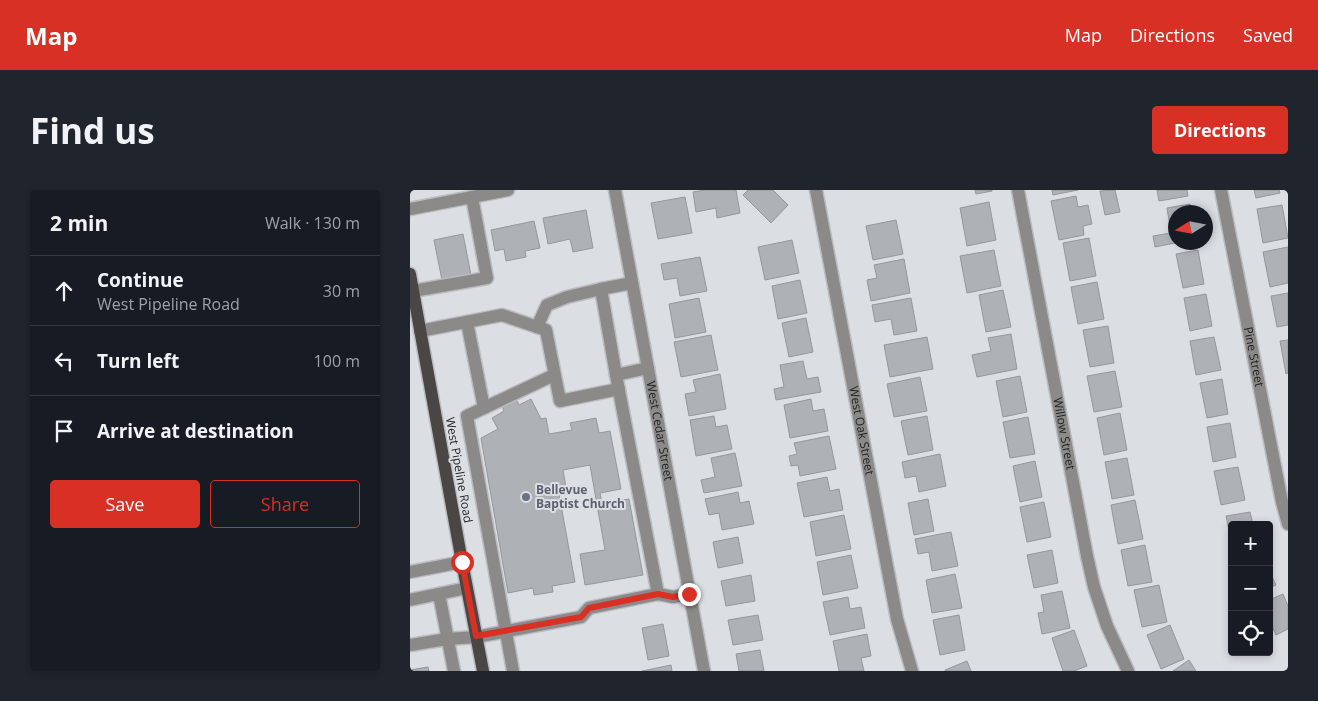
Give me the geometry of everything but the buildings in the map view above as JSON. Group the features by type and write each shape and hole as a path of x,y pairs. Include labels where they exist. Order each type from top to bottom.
{"main road":[{"name":"West Pipeline Road","path":"410,274 414,314 420,331 483,671"}],"street":[{"path":"410,209 508,190"},
{"name":"West Cedar Street","path":"615,190 704,671"},
{"name":"West Oak Street","path":"816,190 897,619 912,671"},
{"name":"Willow Street","path":"1018,190 1094,587 1108,626 1128,671"},
{"name":"Pine Street","path":"1221,190 1282,502 1288,524"},
{"path":"413,290 487,278 472,197"},
{"path":"537,327 547,306 566,297 632,283"},
{"path":"601,289 658,594"},
{"path":"420,331 502,315 546,330 560,401 619,389"},
{"path":"467,322 484,408"},
{"path":"616,375 648,368"},
{"path":"513,671 467,416 554,374"},
{"path":"410,572 462,562"},
{"path":"410,600 467,588"},
{"path":"439,594 454,671"},
{"path":"410,646 581,617 589,608 658,594 673,597 689,594"}],"place":[{"name":"Bellevue Baptist Church","path":"526,497"}],"route":[{"path":"462,562 476,636 581,617 589,608 658,594 673,597 689,594"}]}
